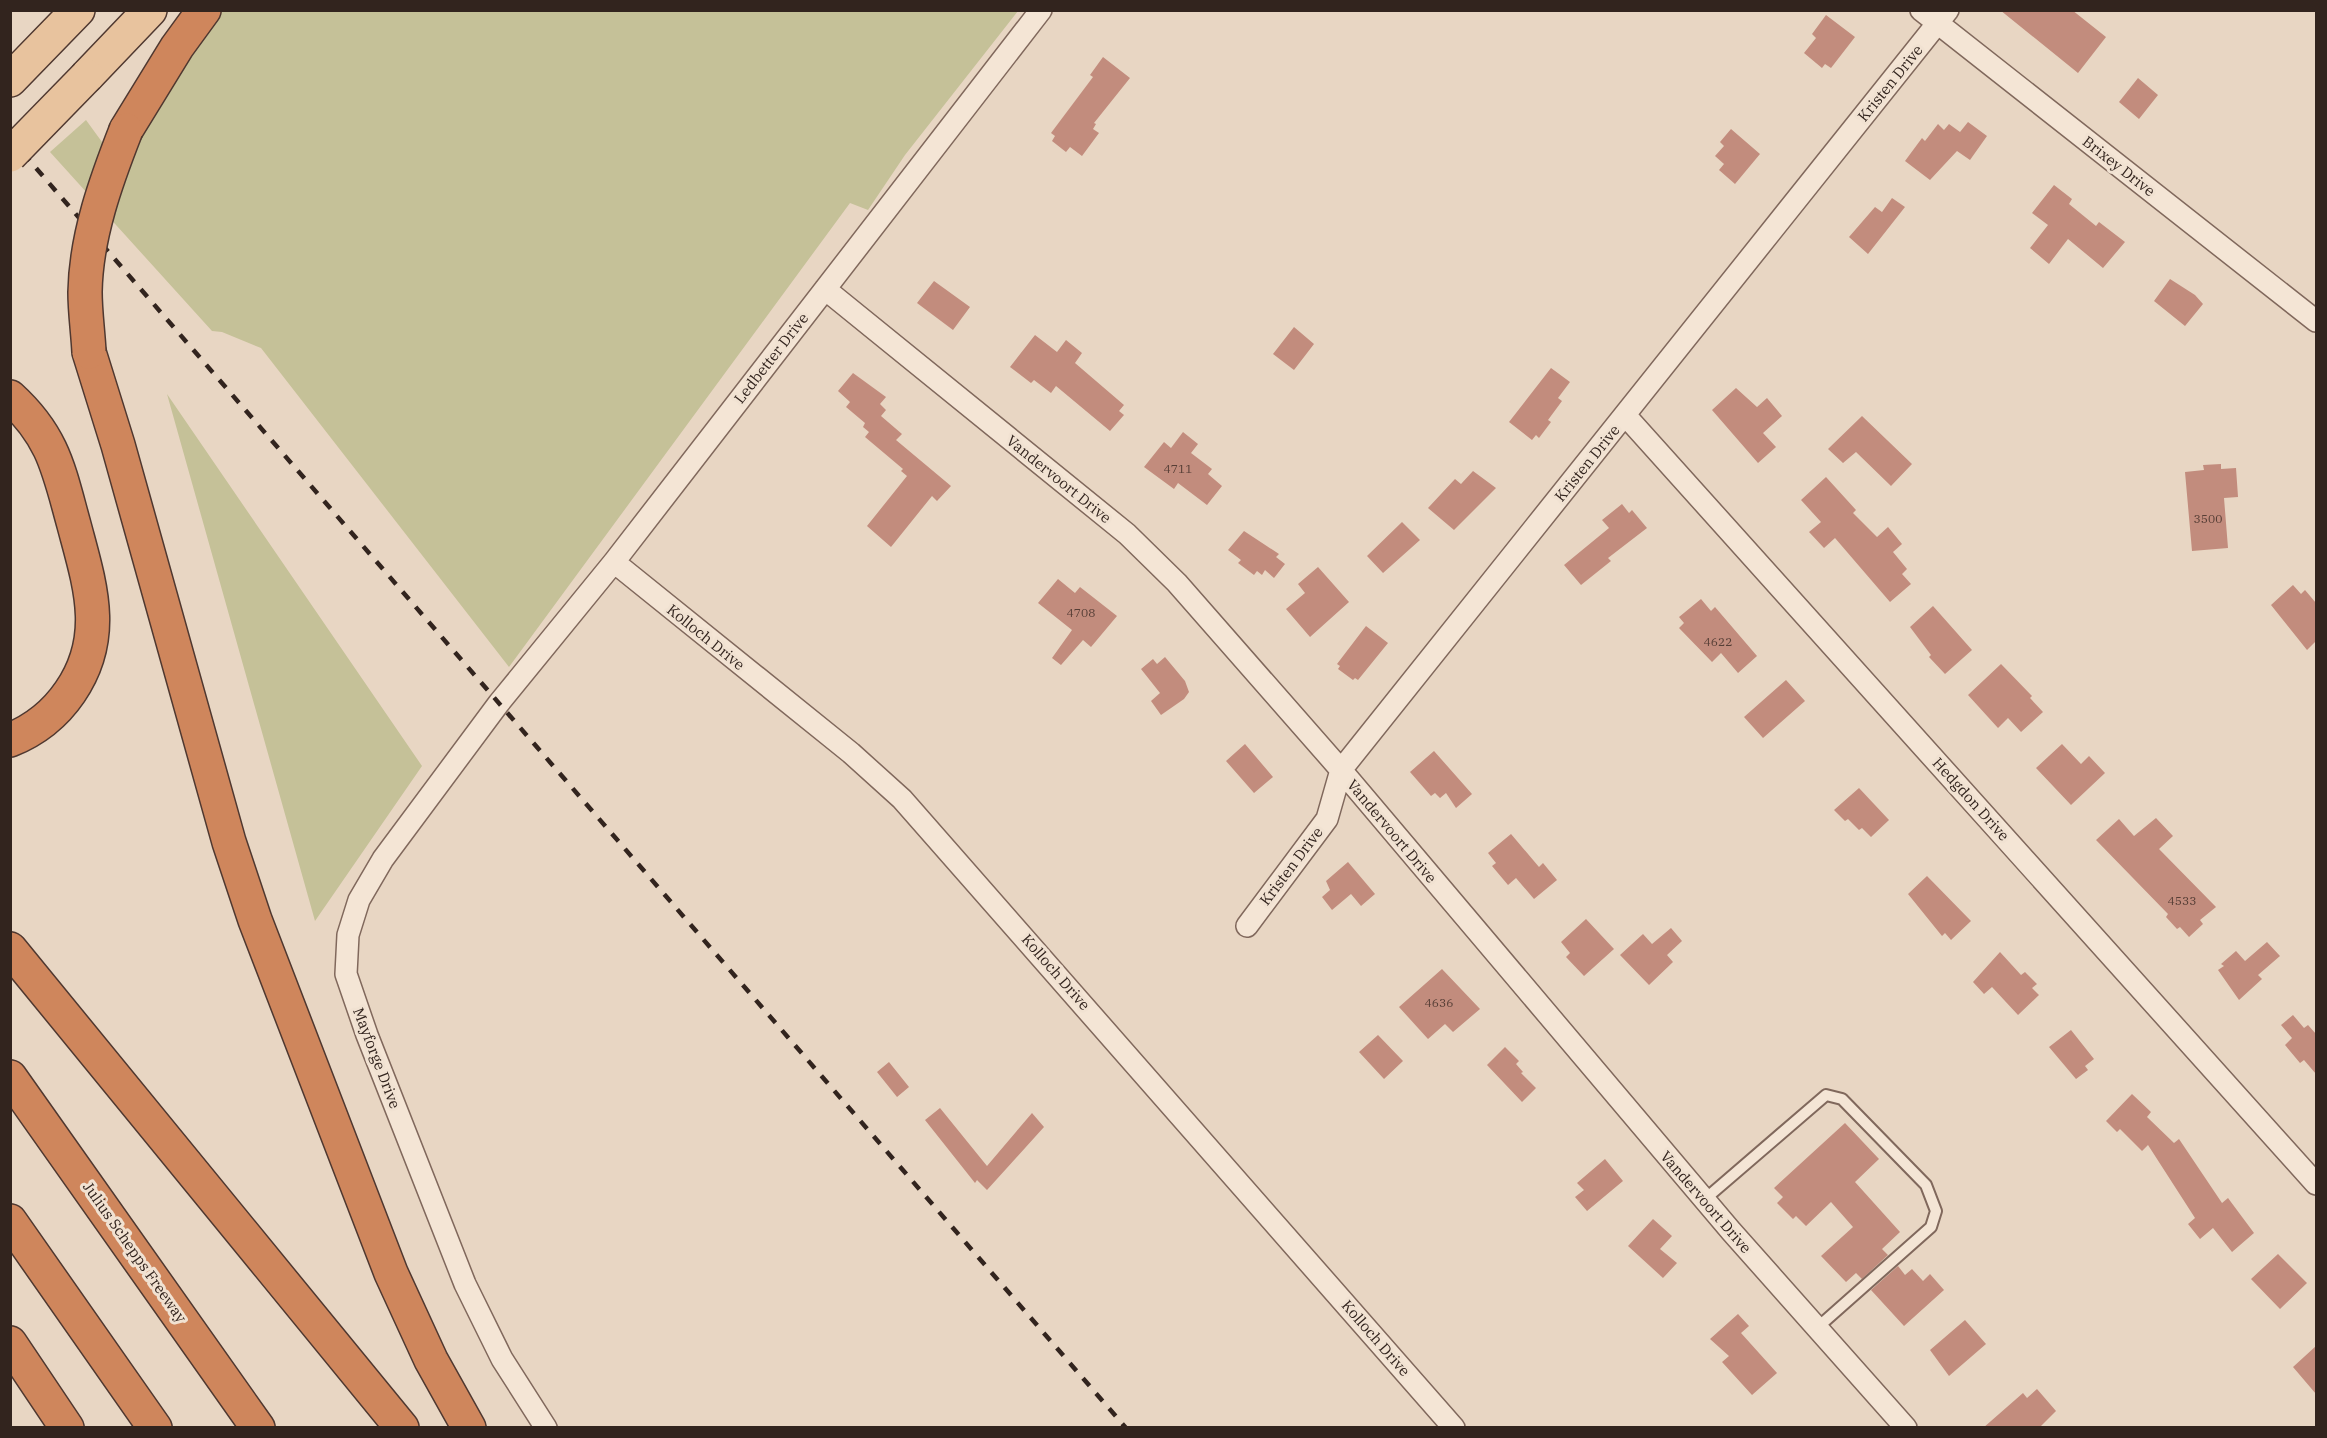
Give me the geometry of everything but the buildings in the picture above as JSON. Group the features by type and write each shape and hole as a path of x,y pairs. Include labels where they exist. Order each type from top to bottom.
{"highway":[{"path":"204,10 166,64 126,130 108,178 94,226 85,290 89,352 118,445 229,842 255,920 391,1273 431,1360 469,1428"},
{"path":"10,397 38,425 51,446 90,585 93,627 90,654 80,678 64,701 48,718 26,733 10,740"},
{"path":"10,949 402,1428"},
{"name":"Julius Schepps Freeway","path":"10,1077 258,1428"},
{"path":"10,1221 155,1428"},
{"path":"10,1343 67,1428"}],"main road":[{"path":"10,80 78,10"},
{"path":"10,155 150,10"}],"street":[{"name":"Ledbetter Drive","path":"499,703 614,562 1041,10"},
{"name":"Brixey Drive","path":"1935,15 2316,321"},
{"name":"Kristen Drive","path":"1247,926 1327,819 1341,770 1625,415 1935,15"},
{"name":"Vandervoort Drive","path":"825,289 1127,534 1177,583 1341,770 1704,1200 1906,1428"},
{"name":"Hedgdon Drive","path":"1625,415 2316,1184"},
{"name":"Kolloch Drive","path":"614,562 851,753 902,799 1454,1428"},
{"name":"Mayforge Drive","path":"499,703 383,859 359,900 348,935 346,974 367,1035 465,1284 502,1359 546,1428"}],"lane":[{"path":"1704,1200 1826,1095 1842,1099 1926,1185 1936,1211 1931,1227 1817,1328"}],"shaded area":[{"path":"221,11 1018,11 905,155 868,210 850,203 509,667 261,348 222,332 212,331 50,152 86,120 102,142 120,180 127,160 149,116"},
{"path":"167,394 422,766 315,921"}],"railway":[{"path":"10,138 1126,1428"}]}
